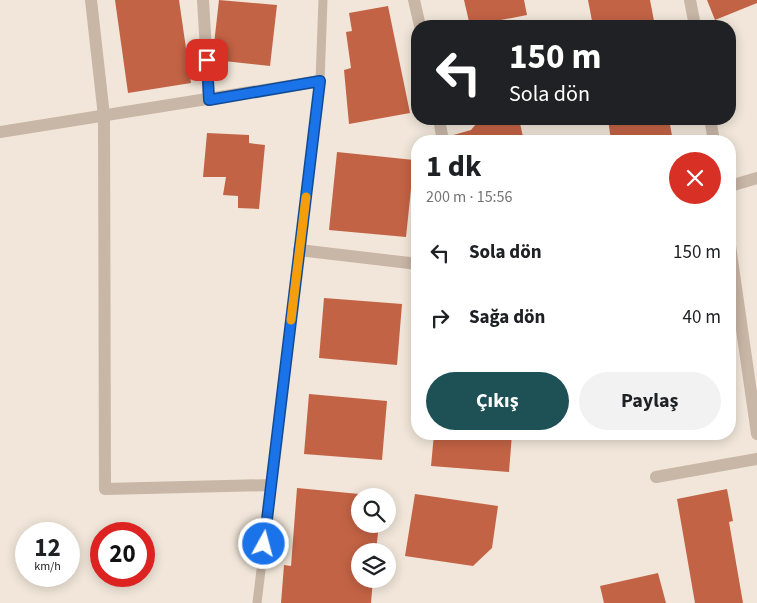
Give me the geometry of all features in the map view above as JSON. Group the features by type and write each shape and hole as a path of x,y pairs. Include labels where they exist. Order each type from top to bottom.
{"street":[{"path":"91,0 104,116 105,489 271,485"},
{"path":"203,0 209,100"},
{"path":"414,0 419,20"},
{"path":"690,0 694,20"},
{"path":"0,132 320,81"},
{"path":"736,184 757,178"},
{"path":"299,250 411,263"},
{"path":"736,309 757,434"},
{"path":"656,477 757,459"}],"lane":[{"path":"257,603 320,81 323,0"}],"building":[{"path":"115,0 179,0 191,83 128,93"},
{"path":"219,0 277,5 270,66 215,60 214,44"},
{"path":"464,0 524,0 527,15 501,20 469,20"},
{"path":"588,0 650,0 654,20 592,20"},
{"path":"707,0 757,0 757,3 715,20"},
{"path":"388,6 410,113 349,124 344,70 351,68 346,32 352,31 349,13"},
{"path":"475,125 520,125 523,135 454,135 471,130"},
{"path":"609,125 670,125 672,135 610,135"},
{"path":"207,133 249,135 249,143 265,145 259,209 238,208 238,196 223,195 226,177 203,177"},
{"path":"337,152 411,160 411,189 406,237 329,230"},
{"path":"324,298 402,304 397,365 319,358"},
{"path":"309,394 387,401 382,460 304,454"},
{"path":"433,440 512,440 509,472 431,466"},
{"path":"297,488 351,493 351,533 378,533 377,543 351,543 351,588 372,588 371,603 281,603 284,565 291,566"},
{"path":"727,489 733,521 729,522 743,603 695,603 677,499"},
{"path":"415,494 498,506 492,548 473,566 405,556"},
{"path":"658,573 666,603 604,603 600,586"}],"slow traffic":[{"path":"291,320 306,197"}],"route":[{"path":"207,60 209,100 320,81 264,544"}]}
